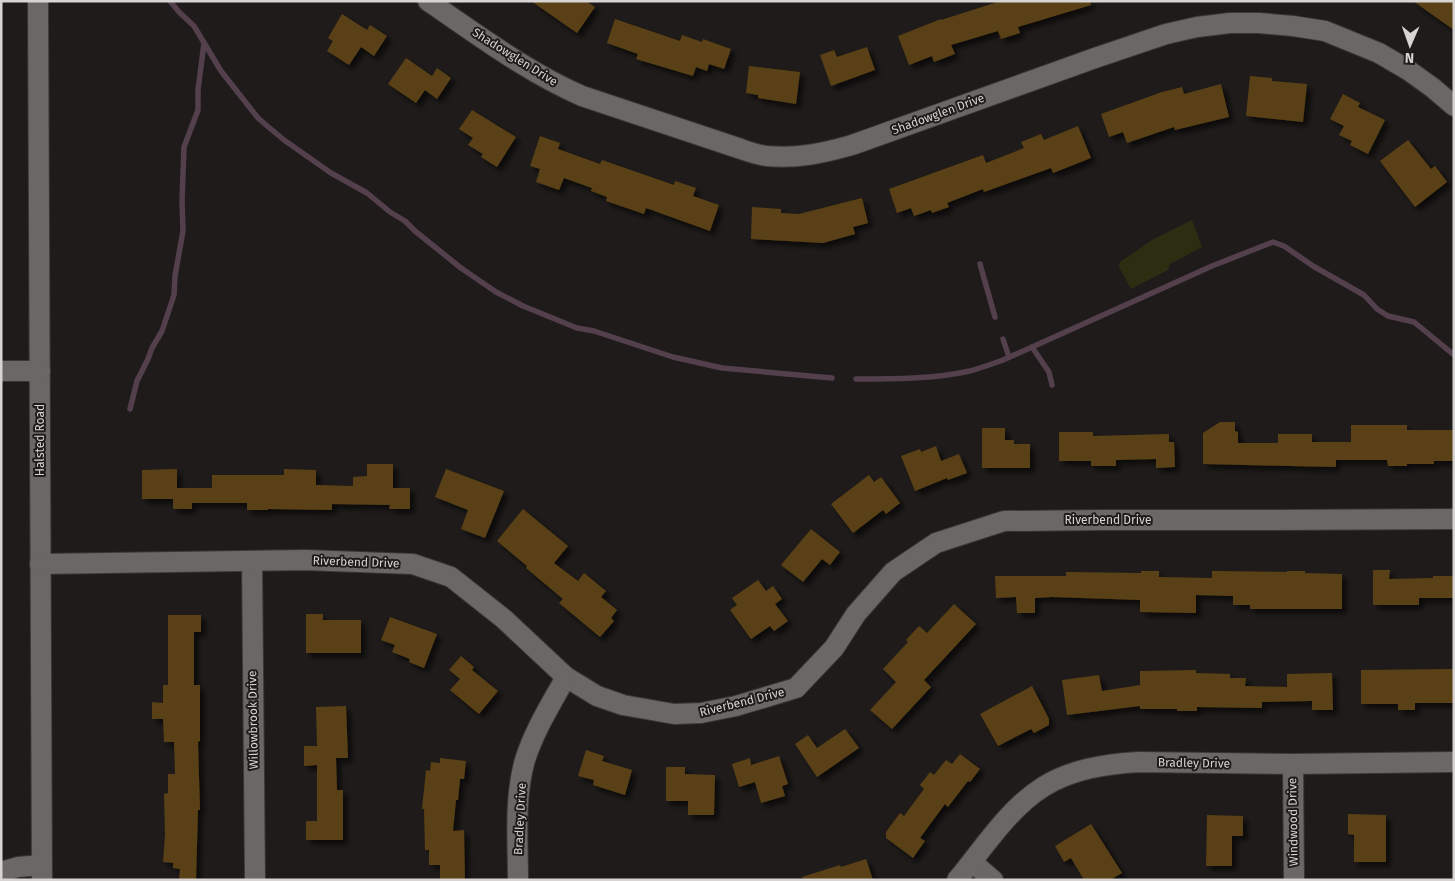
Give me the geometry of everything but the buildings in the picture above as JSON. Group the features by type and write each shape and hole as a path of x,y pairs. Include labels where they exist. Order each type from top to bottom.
{"street":[{"name":"Halsted Road","path":"38,1 42,872"},
{"name":"Shadowglen Drive","path":"428,1 530,70 557,85 592,99 765,156 793,157 811,155 852,145 1166,34 1197,27 1230,23 1268,23 1325,31 1387,57 1433,88 1454,106"},
{"path":"1,371 40,371"},
{"name":"Riverbend Drive","path":"40,564 305,560 413,564 451,577 504,619 566,677 597,696 623,705 674,714 701,713 736,706 796,688 834,648 856,614 893,572 936,543 1004,521 1454,519"},
{"name":"Willowbrook Drive","path":"252,561 254,880"},
{"name":"Bradley Drive","path":"518,880 519,791 525,761 551,702 566,677"},
{"name":"Bradley Drive","path":"957,880 1000,826 1022,804 1043,787 1068,775 1095,767 1116,763 1139,762 1293,764 1454,762"},
{"name":"Windwood Drive","path":"1293,764 1294,880"},
{"path":"972,862 994,880"},
{"path":"1,872 18,867 42,872"}],"green space":[{"path":"1192,220 1202,247 1170,264 1168,270 1131,289 1119,267 1120,262 1152,240"}],"waterway":[{"path":"170,1 194,26 221,71 258,118 284,140 331,173 367,193 390,212 405,221 461,268 496,292 523,306 577,328 594,331 673,357 722,368 832,378"},
{"path":"130,409 137,381 162,331 174,295 175,276 183,231 184,147 198,110 198,90 204,43"},
{"path":"856,379 928,377 970,371 1003,360 1212,266 1273,242 1284,246 1313,266 1364,295 1377,309 1388,316 1414,322 1454,355"},
{"path":"980,264 995,317"},
{"path":"1003,339 1009,357"},
{"path":"1032,347 1049,372 1052,385"}]}
